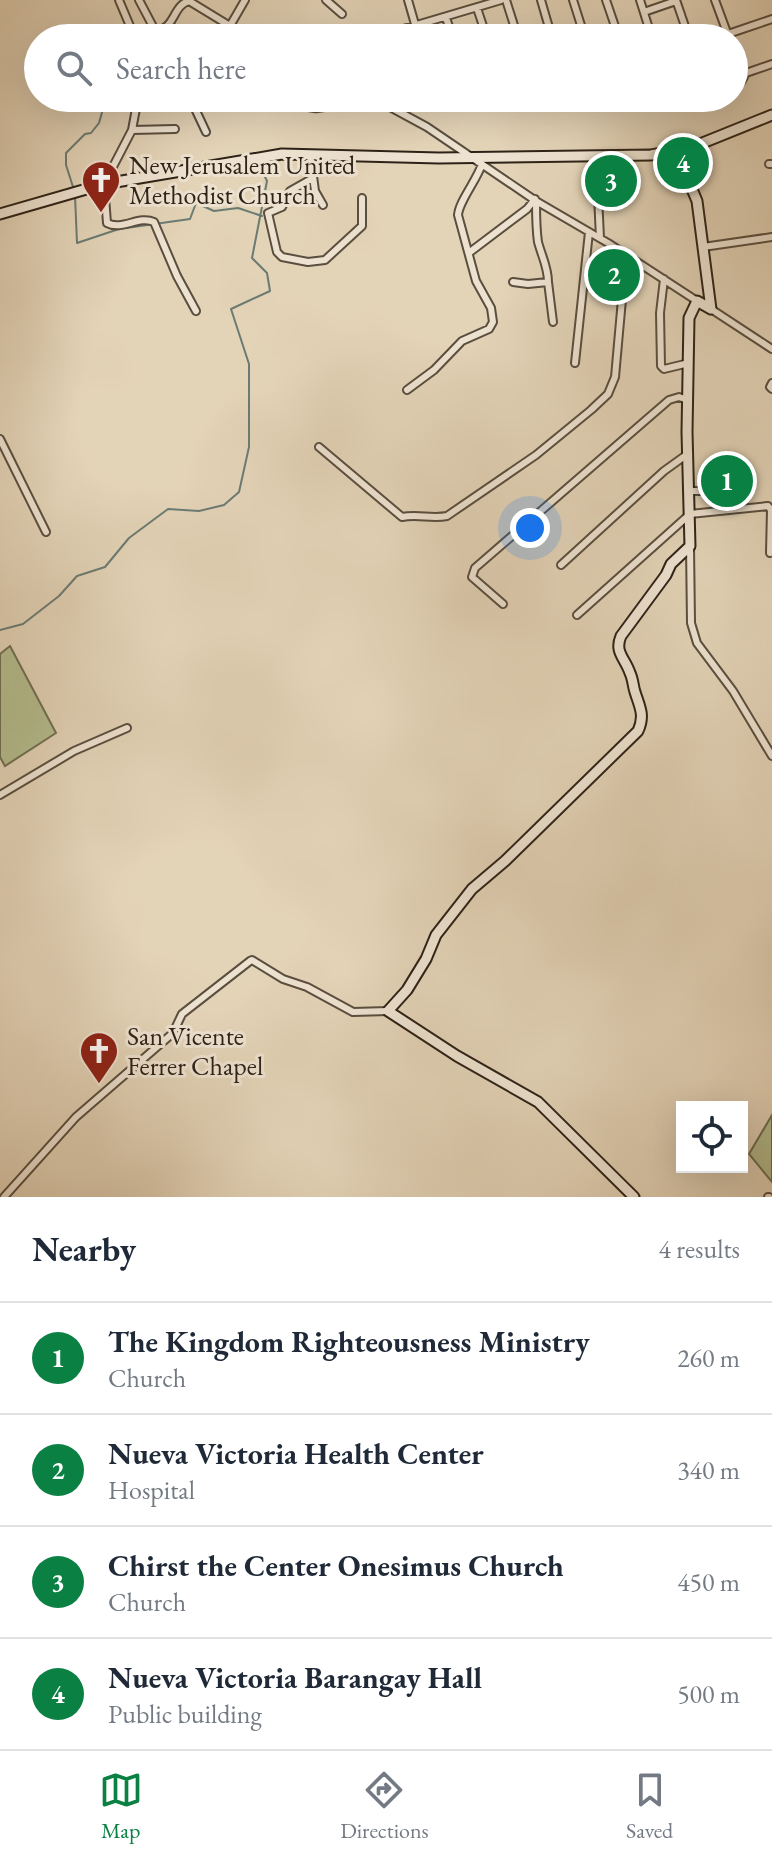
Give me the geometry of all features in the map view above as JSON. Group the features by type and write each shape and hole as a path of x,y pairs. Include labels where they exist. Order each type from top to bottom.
{"street":[{"path":"119,0 130,24"},
{"path":"139,0 151,24"},
{"path":"231,24 245,0"},
{"path":"326,0 342,14"},
{"path":"408,0 415,24"},
{"path":"426,24 504,0 513,24"},
{"path":"541,0 548,24"},
{"path":"573,0 581,24"},
{"path":"606,0 614,24"},
{"path":"640,0 648,24"},
{"path":"715,0 724,24"},
{"path":"171,24 181,5 189,1 227,24"},
{"path":"644,12 676,1 684,24"},
{"path":"477,8 482,24"},
{"path":"446,18 448,24"},
{"path":"748,28 772,19"},
{"path":"748,72 772,64"},
{"path":"135,112 132,130 104,184 107,223 115,226 145,219 154,222 196,311"},
{"path":"197,112 206,132"},
{"path":"399,112 772,349"},
{"path":"0,214 104,184 266,156 310,154 439,158 632,156 672,152 772,115"},
{"path":"132,130 175,129"},
{"path":"672,152 695,195 711,309"},
{"path":"310,154 317,198 323,205"},
{"path":"407,390 434,370 462,341 489,329 493,322 491,308 476,281 458,208 471,190 482,164"},
{"path":"313,178 290,191 282,207 268,213 277,252 282,257 308,262 325,260 360,230 362,198"},
{"path":"598,195 600,238"},
{"path":"470,252 536,200"},
{"path":"536,200 536,226 541,254 548,268 553,322"},
{"path":"575,363 589,232"},
{"path":"703,247 772,237"},
{"path":"319,447 402,517 447,516 536,455 608,394 615,377 626,255"},
{"path":"664,279 660,313 661,366 664,369 689,363"},
{"path":"513,282 548,282"},
{"path":"697,301 689,318 691,623 697,643 733,691 772,756"},
{"path":"503,604 472,577 475,568 669,400 679,397 688,400"},
{"path":"0,439 46,532"},
{"path":"561,565 664,471 689,453"},
{"path":"689,491 747,491"},
{"path":"577,615 690,514 768,506 771,510 770,553"},
{"path":"388,1011 407,990 436,935 472,889 505,861 638,731 643,710 634,691 630,671 619,654 619,640 671,564 690,546"},
{"path":"0,795 74,751 127,728"},
{"path":"4,1197 76,1117 173,1033 182,1014 252,960 283,979 307,987 353,1012 388,1011 457,1056 538,1102 634,1197"}],"green space":[{"path":"10,646 56,733 5,766 0,757 0,654"},
{"path":"772,1115 772,1182 749,1154"}],"waterway":[{"path":"74,190 66,165 66,153 85,134 91,133 99,123 102,112"},
{"path":"0,630 23,624 59,596 77,576 105,567 129,538 168,509 199,511 224,505 239,492 249,447 249,364 231,309 270,291 267,273 252,258 267,181 258,163"},
{"path":"75,196 77,243 119,229 190,219 196,203 214,211 238,208 262,216"}],"place":[{"name":"Nueva Victoria Barangay Hall","path":"683,163"},
{"name":"Chirst the Center Onesimus Church","path":"611,181"},
{"name":"New Jerusalem United Methodist Church","path":"101,214"},
{"name":"Nueva Victoria Health Center","path":"614,275"},
{"name":"The Kingdom Righteousness Ministry","path":"727,481"},
{"name":"San Vicente Ferrer Chapel","path":"99,1085"}]}
